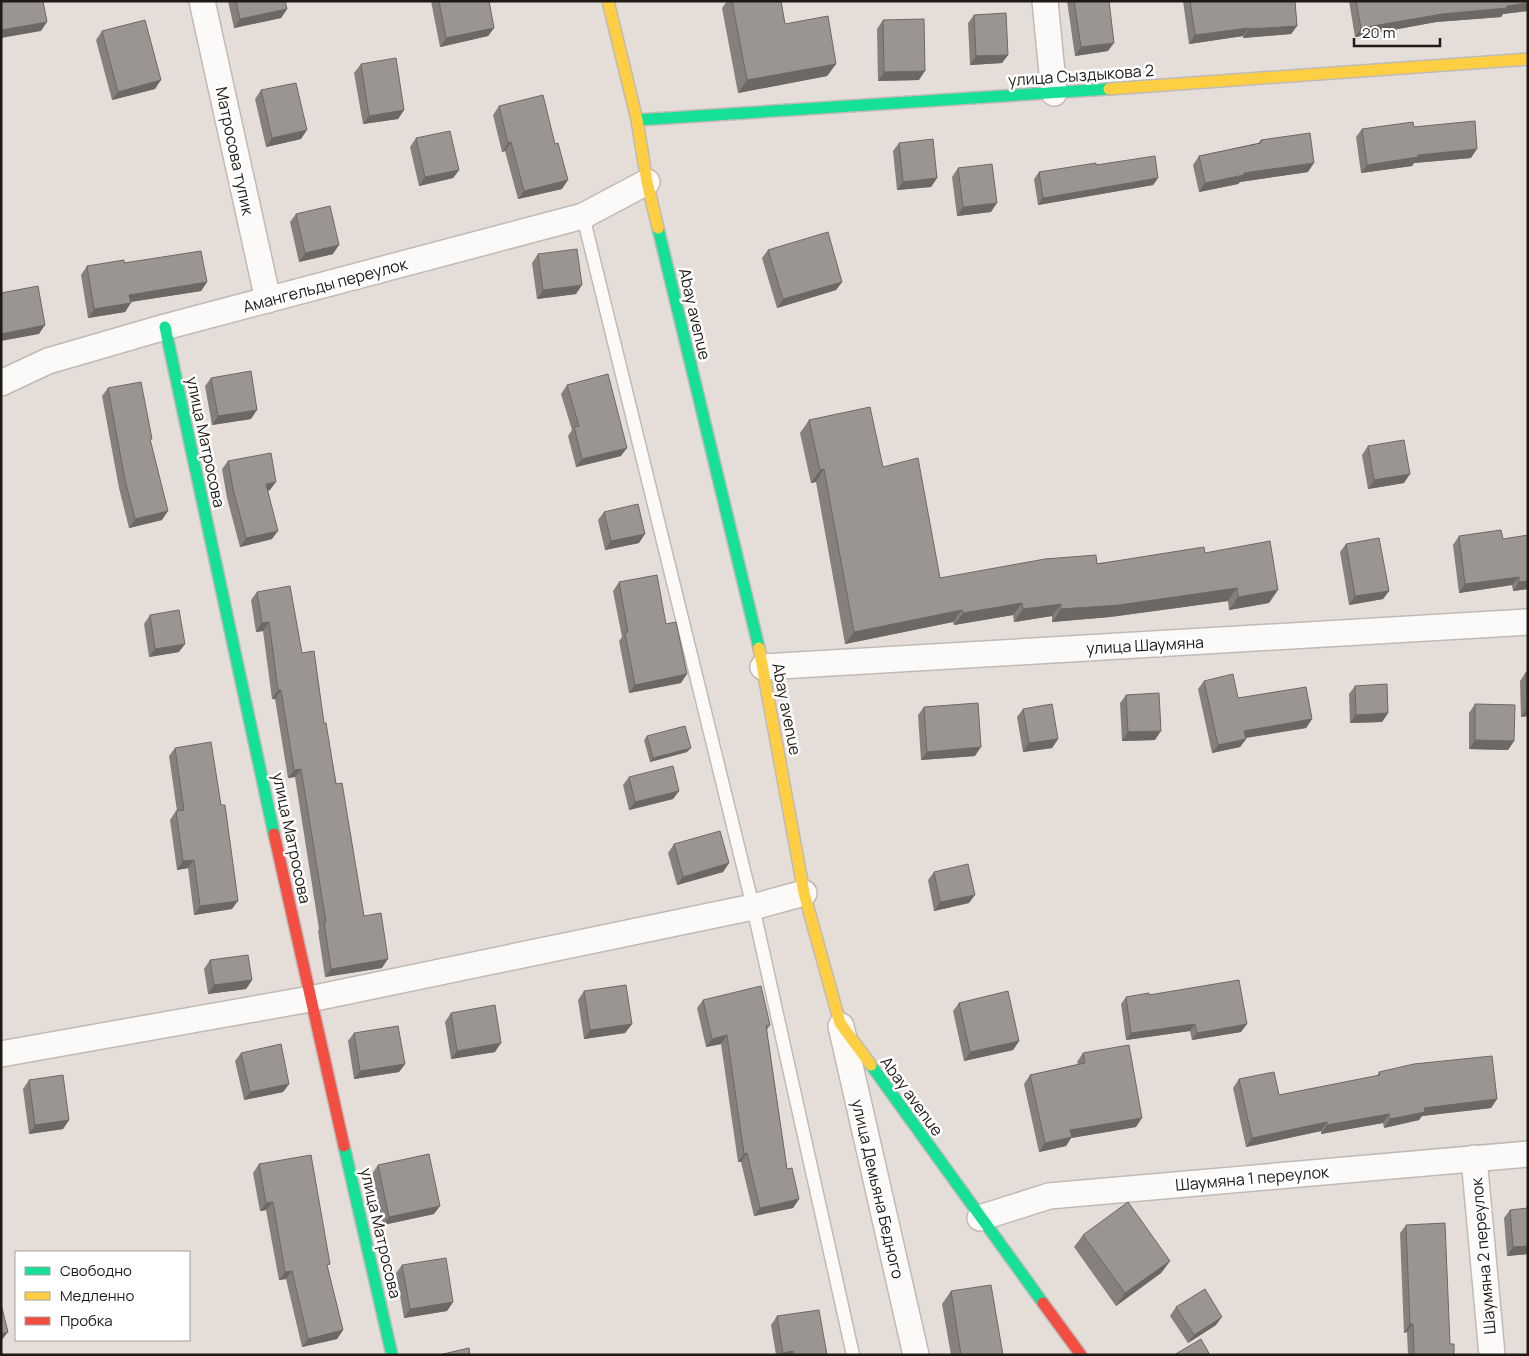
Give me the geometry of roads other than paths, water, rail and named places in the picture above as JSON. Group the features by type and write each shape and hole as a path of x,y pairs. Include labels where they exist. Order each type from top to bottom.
{"street":[{"name":"Матросова тупик","path":"202,1 268,300"},
{"name":"Abay avenue","path":"608,1 637,120 647,182 763,668 804,893 840,1023 1081,1355"},
{"path":"1045,1 1054,93"},
{"name":"улица Сыздыкова 2","path":"637,120 1054,93 1528,59"},
{"name":"Амангельды переулок","path":"1,383 48,361 165,327 583,216 647,182"},
{"name":"улица Матросова","path":"165,327 310,999 392,1355"},
{"name":"улица Шаумяна","path":"763,668 1528,622"},
{"path":"1,1054 310,999 753,907 804,893"},
{"name":"улица Демьяна Бедного","path":"840,1023 916,1355"},
{"name":"Шаумяна 1 переулок","path":"980,1218 1049,1196 1528,1154"},
{"name":"Шаумяна 2 переулок","path":"1474,1158 1492,1355"}],"lane":[{"path":"583,216 753,907 853,1355"}]}
